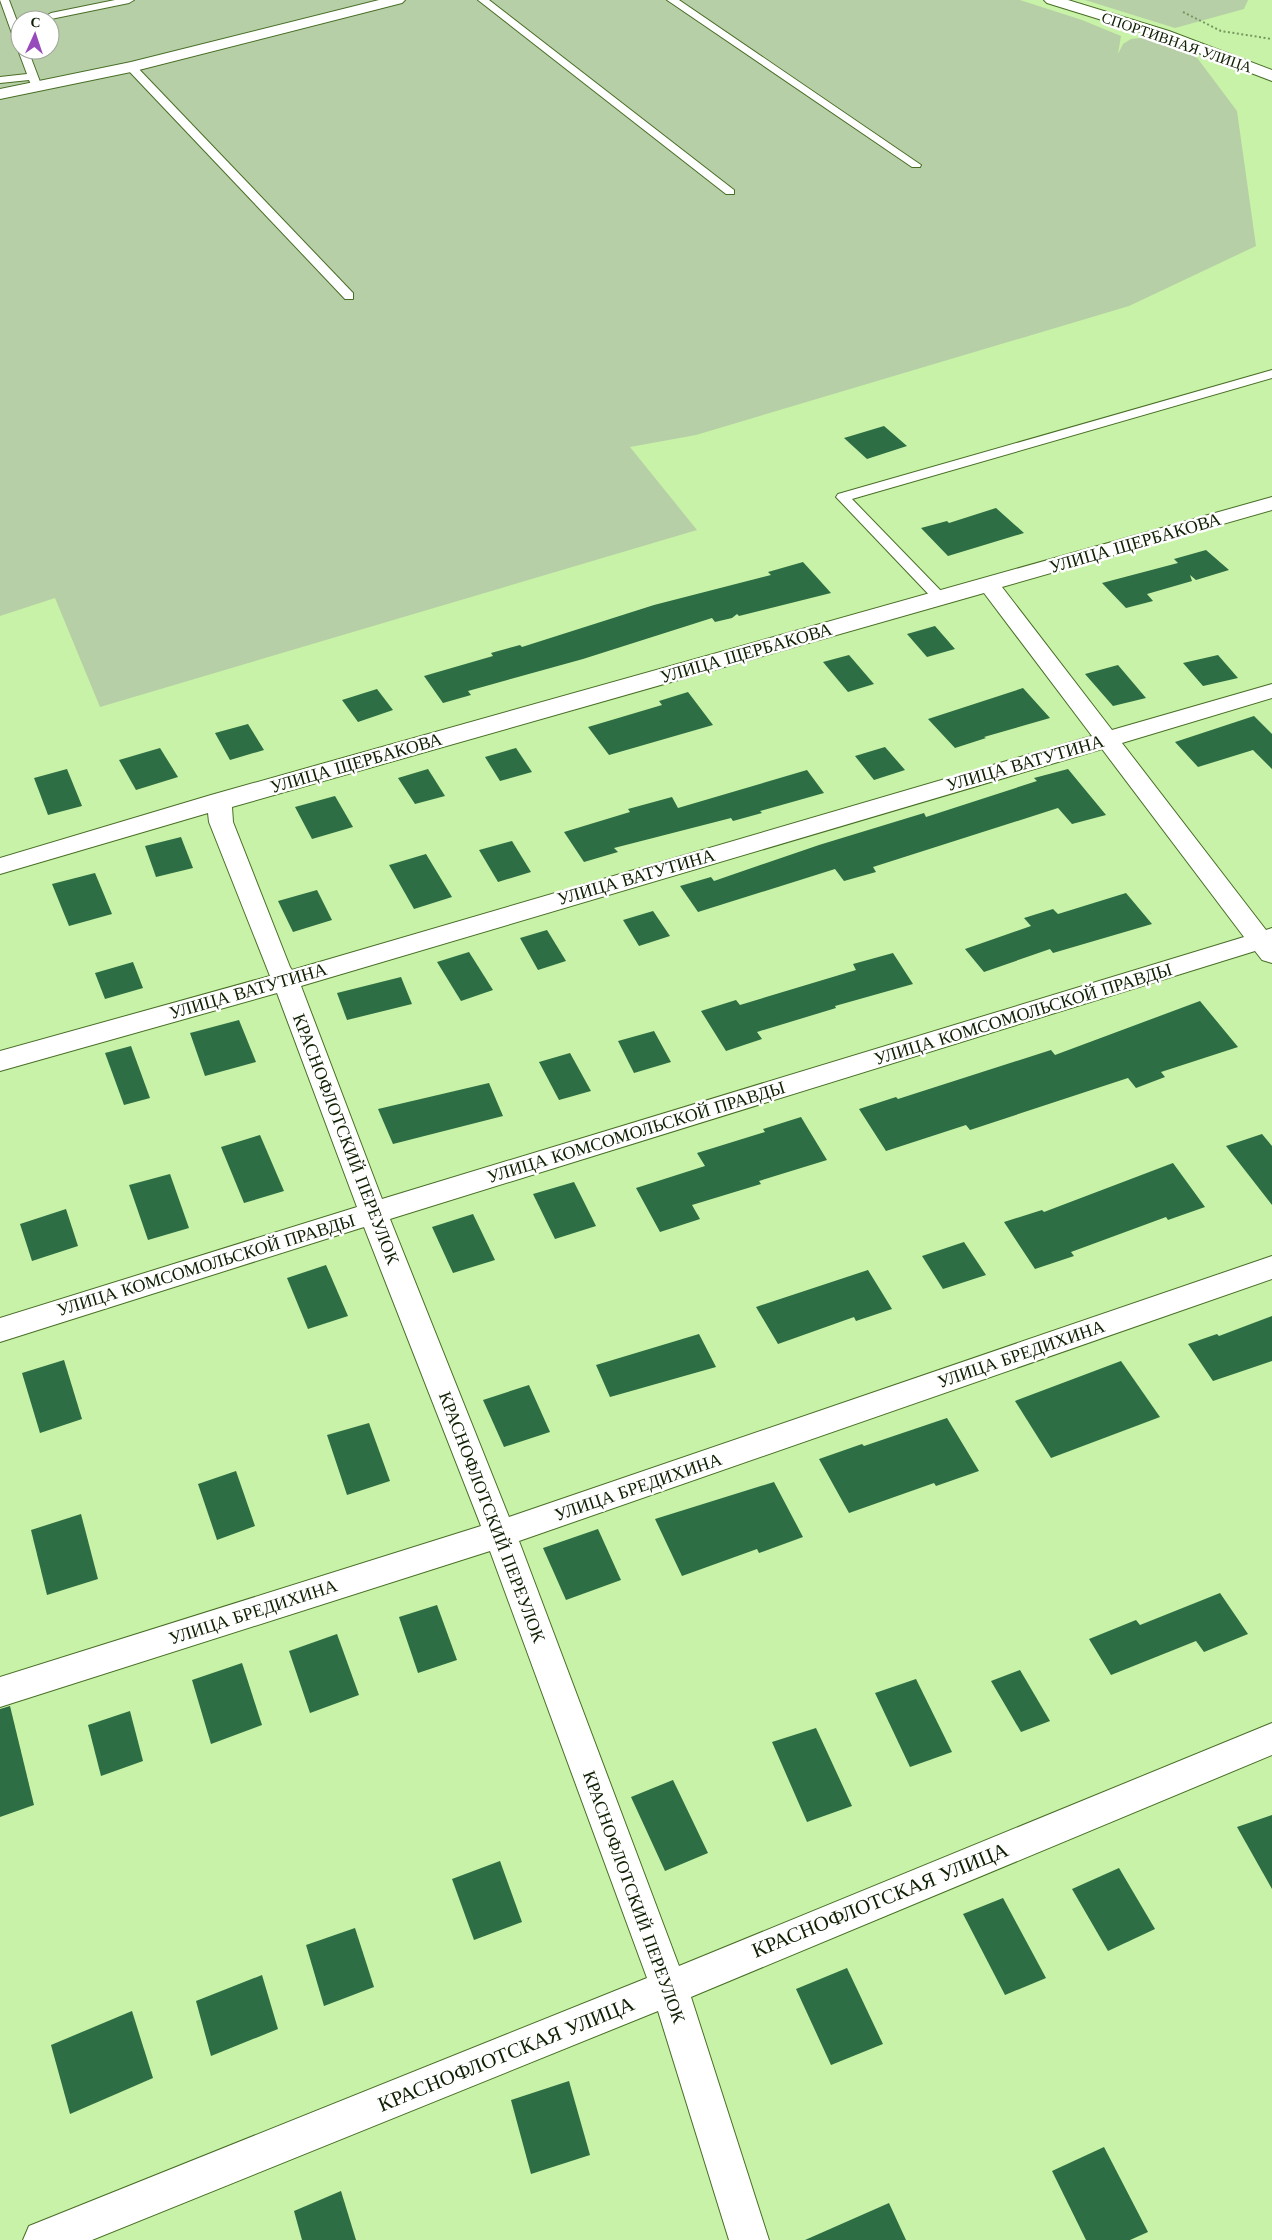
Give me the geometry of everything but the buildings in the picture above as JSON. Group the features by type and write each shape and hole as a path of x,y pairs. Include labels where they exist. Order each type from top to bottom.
{"street":[{"path":"0,94 35,82 131,66 392,0"},
{"name":"СПОРТИВНАЯ УЛИЦА","path":"1052,0 1163,34 1272,76"},
{"name":"УЛИЦА ЩЕРБАКОВА","path":"0,866 219,801 989,585 1272,503"},
{"path":"989,585 1268,944"},
{"name":"УЛИЦА ВАТУТИНА","path":"0,1061 286,981 1272,691"},
{"name":"КРАСНОФЛОТСКИЙ ПЕРЕУЛОК","path":"219,801 221,822 278,969 286,981 373,1213 500,1534 669,1988 749,2240"},
{"name":"УЛИЦА КОМСОМОЛЬСКОЙ ПРАВДЫ","path":"0,1330 373,1213 1268,944"},
{"name":"УЛИЦА БРЕДИХИНА","path":"0,1692 500,1534 1272,1267"},
{"name":"КРАСНОФЛОТСКАЯ УЛИЦА","path":"43,2240 669,1988 1272,1738"}],"lane":[{"path":"4,0 10,17"},
{"path":"60,14 129,0"},
{"path":"482,0 730,192"},
{"path":"672,0 916,165"},
{"path":"0,80 35,82 27,60"},
{"path":"131,66 350,296"},
{"path":"940,598 843,498 1272,374"}],"path":[{"path":"1183,12 1222,31 1272,39"}],"green space":[{"path":"0,0 1020,0 1082,20 1121,36 1118,54 1123,44 1131,39 1141,38 1168,41 1183,47 1195,55 1237,111 1256,246 1129,306 696,435 630,447 697,530 100,707 55,598 0,616"},
{"path":"1085,0 1248,0 1244,9 1175,28"}]}
